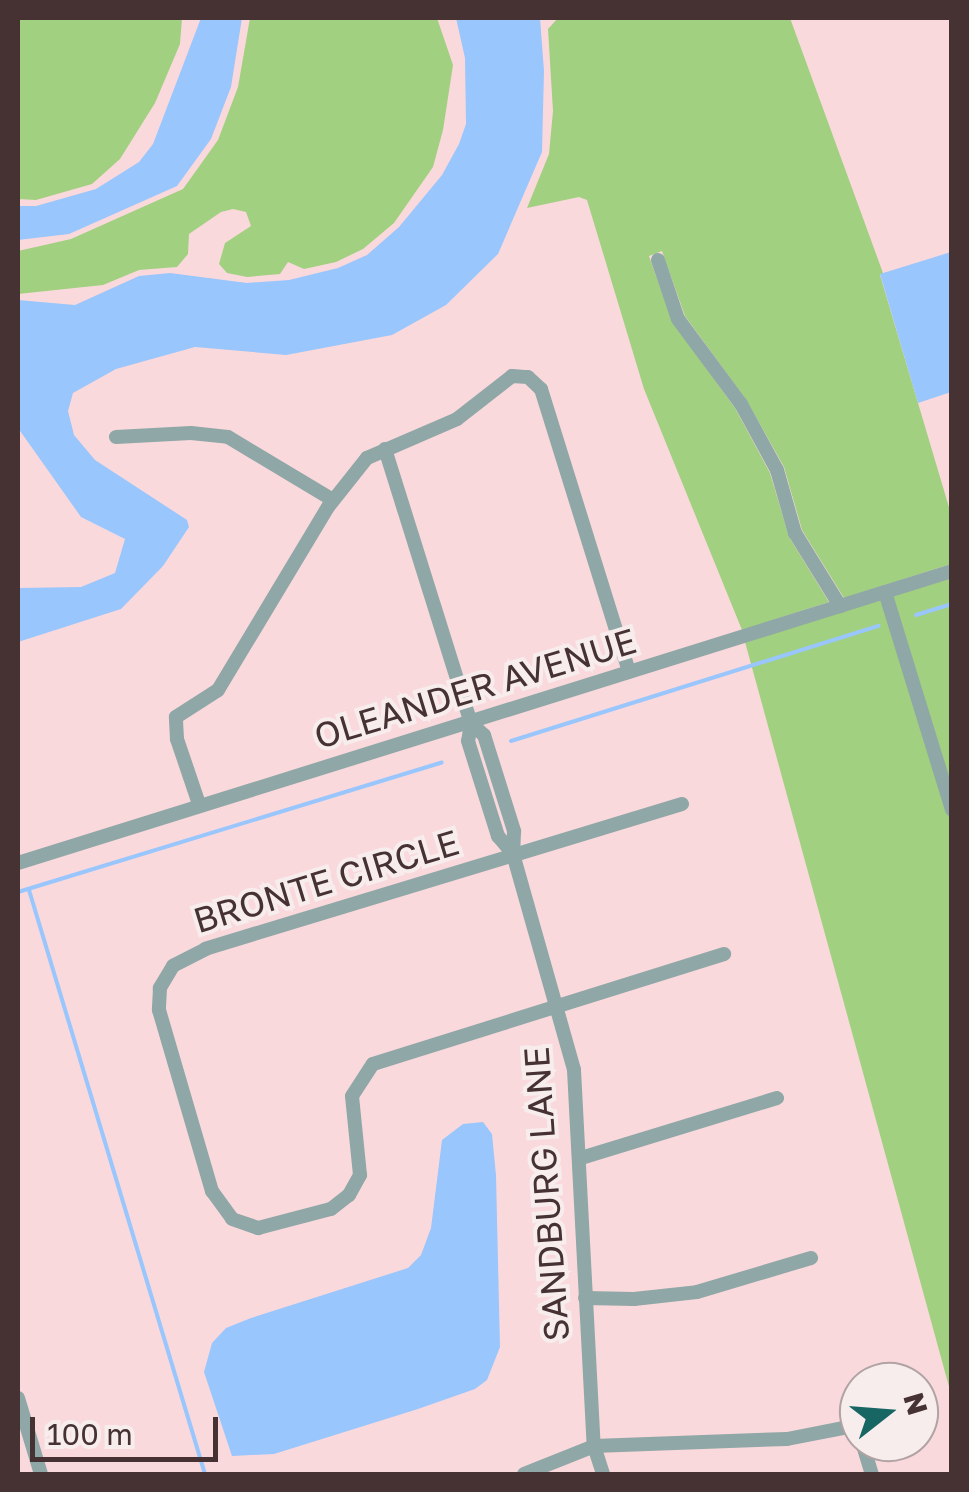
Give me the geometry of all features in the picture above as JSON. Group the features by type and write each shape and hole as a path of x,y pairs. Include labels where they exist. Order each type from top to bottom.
{"street":[{"path":"658,260 678,319 750,421 777,470 795,533 840,606"},
{"path":"199,804 177,739 176,717 218,690 333,500 367,458 457,419 512,376 528,377 541,389 629,672"},
{"path":"116,437 191,433 228,437 333,500"},
{"name":"SANDBURG LANE","path":"385,449 471,723 484,735 514,831 513,854 574,1070 594,1446 603,1474"},
{"name":"OLEANDER AVENUE","path":"18,863 952,571"},
{"path":"885,592 952,810"},
{"path":"513,854 682,804"},
{"name":"BRONTE CIRCLE","path":"513,854 206,949 173,966 160,988 159,1010 219,1204 240,1223 268,1228 339,1204 360,1175 361,1150 351,1108 355,1087 367,1070 393,1055 556,1004"},
{"path":"556,1004 724,954"},
{"path":"581,1158 777,1098"},
{"path":"585,1298 634,1299 697,1292 811,1258"},
{"path":"18,1398 41,1474"},
{"path":"524,1474 594,1446 786,1439 839,1428"}],"green space":[{"path":"18,18 182,18 180,44 155,103 120,159 92,184 36,200 18,199"},
{"path":"250,18 437,18 453,65 443,130 433,167 394,223 363,249 336,262 304,269 288,262 280,274 247,277 227,273 219,264 225,243 251,226 246,212 233,209 221,212 189,234 188,254 177,267 139,270 103,285 18,294 18,251 71,239 183,189 218,140 238,87"},
{"path":"558,18 790,18 883,273 880,275 951,514 951,564 844,598 802,530 784,467 747,401 685,316 662,251 649,256 672,321 735,408 770,473 789,537 829,602 742,630 644,389 587,200 579,197 527,208 549,154 553,111 548,29"},
{"path":"951,578 951,1394 745,642"}],"water":[{"path":"201,18 242,18 231,87 211,139 177,186 69,234 18,240 18,206 36,206 96,189 139,162 153,144"},
{"path":"456,18 540,18 544,71 542,152 498,254 446,305 392,335 286,355 195,347 116,369 73,393 68,411 74,435 95,460 187,520 189,527 163,566 121,609 18,642 18,588 81,587 115,573 125,539 81,517 18,428 18,300 75,305 139,276 170,273 247,283 289,280 338,268 367,255 399,227 442,175 459,144 466,124 465,58"},
{"path":"951,252 951,392 918,403 880,274"},
{"path":"483,1122 492,1134 496,1175 500,1347 487,1380 475,1389 418,1409 274,1454 232,1456 204,1372 212,1343 226,1328 251,1318 408,1268 421,1255 431,1228 442,1140 463,1124"}],"waterway":[{"path":"916,615 952,604"},
{"path":"511,741 878,626"},
{"path":"18,892 442,762"},
{"path":"29,890 205,1474"}]}
